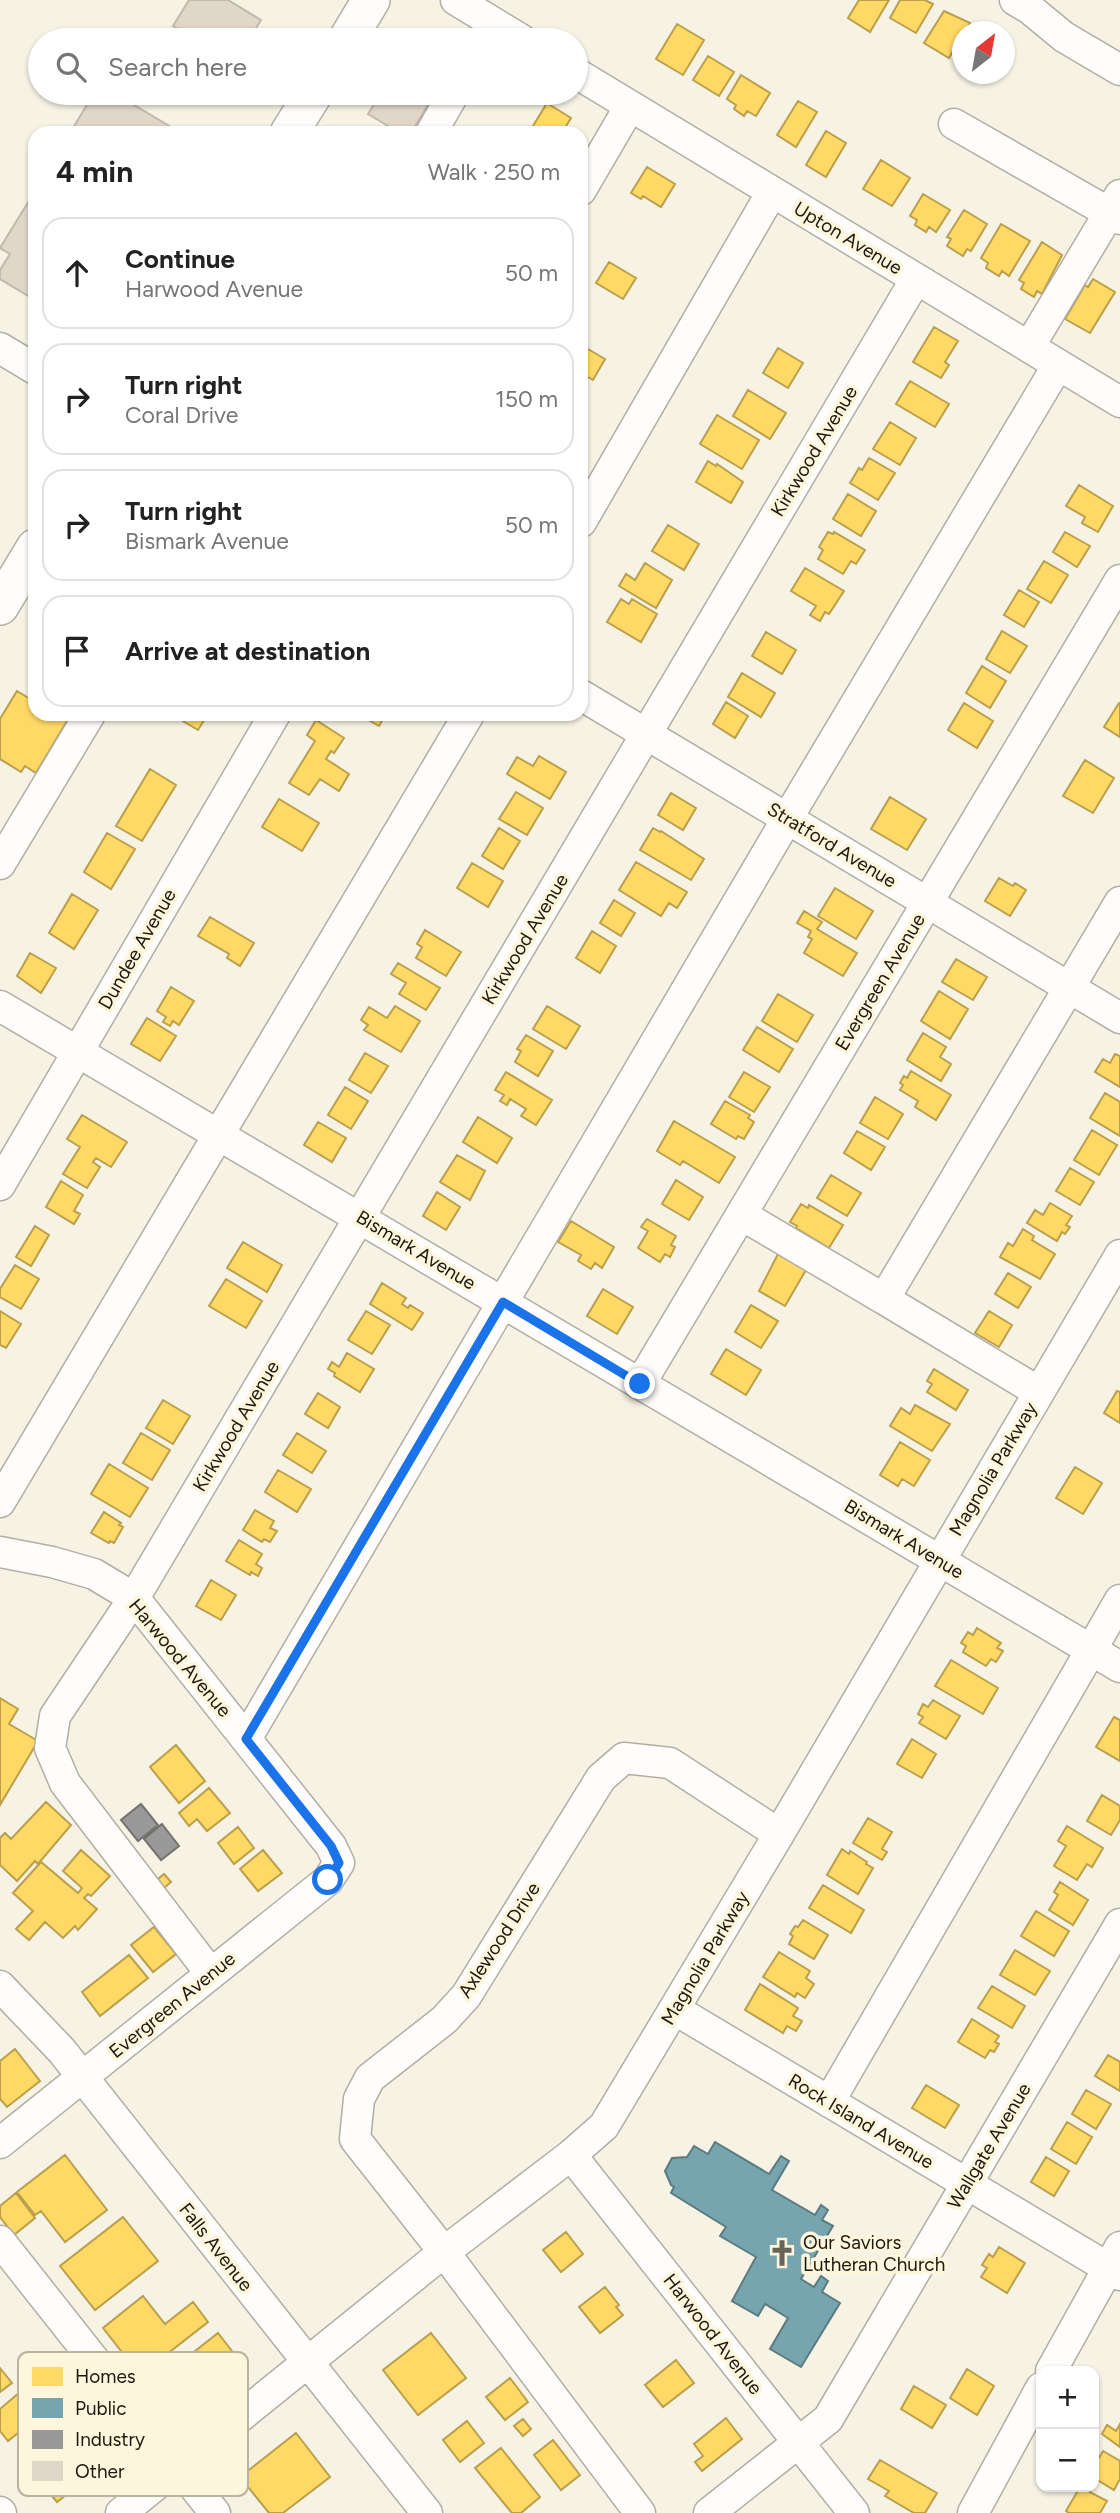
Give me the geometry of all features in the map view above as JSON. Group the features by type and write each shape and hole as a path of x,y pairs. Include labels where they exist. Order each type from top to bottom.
{"main road":[{"path":"354,28 371,0"},
{"path":"293,126 306,105"},
{"path":"0,606 28,560"}],"street":[{"path":"456,0 486,28"},
{"path":"1015,0 1064,37 1120,70"},
{"name":"Upton Avenue","path":"588,80 1120,402"},
{"path":"435,126 447,105"},
{"path":"588,178 630,106"},
{"path":"954,124 1116,209 1029,347"},
{"path":"588,510 772,192"},
{"name":"Kirkwood Avenue","path":"211,1974 65,1783 50,1748 55,1716 134,1598 916,279"},
{"path":"0,348 28,365"},
{"path":"246,1739 787,818 1058,365"},
{"name":"Evergreen Avenue","path":"640,1384 1120,580"},
{"name":"Stratford Avenue","path":"588,699 1120,1018"},
{"path":"0,864 86,721"},
{"name":"Dundee Avenue","path":"0,1185 271,721"},
{"path":"0,1502 465,721"},
{"path":"884,1299 1120,902"},
{"name":"Bismark Avenue","path":"0,1006 1120,1667"},
{"path":"741,1215 1039,1392"},
{"name":"Magnolia Parkway","path":"248,2410 604,2126 1120,1255"},
{"name":"Harwood Avenue","path":"0,1552 52,1562 94,1574 134,1598 331,1846 339,1863"},
{"path":"829,2102 1120,1600"},
{"name":"Axlewood Drive","path":"639,2513 444,2252 355,2139 359,2099 370,2078 444,2020 466,1996 601,1779 624,1758 670,1763 779,1834"},
{"name":"Evergreen Avenue","path":"0,2143 328,1880 339,1863"},
{"name":"Wallgate Avenue","path":"709,2513 828,2419 1120,1924"},
{"name":"Falls Avenue","path":"0,1986 32,2018 82,2077 427,2513"},
{"name":"Rock Island Avenue","path":"674,2009 967,2184 1116,2263"},
{"name":"Harwood Avenue","path":"571,2155 855,2513"},
{"path":"0,2241 88,2352"},
{"path":"1054,2366 1116,2263"},
{"path":"973,2513 1036,2397"},
{"name":"Magnolia Parkway","path":"121,2513 142,2496"},
{"path":"202,2496 215,2513"}],"building: Homes":[{"path":"859,0 889,0 870,32 848,18"},
{"path":"900,0 925,0 933,4 916,33 890,18"},
{"path":"944,11 966,21 952,21 952,53 949,58 924,43"},
{"path":"677,24 704,40 683,75 656,59"},
{"path":"708,56 734,72 719,96 693,80"},
{"path":"741,75 770,93 756,116 747,111 744,116 734,109 736,105 727,99"},
{"path":"798,101 817,112 796,147 777,135"},
{"path":"546,105 571,118 566,126 533,126"},
{"path":"826,131 846,143 826,177 806,165"},
{"path":"881,160 910,178 892,206 863,189"},
{"path":"647,167 675,184 661,207 643,196 641,199 631,193"},
{"path":"923,194 950,210 936,232 929,227 926,232 915,225 917,220 910,216"},
{"path":"964,210 987,224 971,251 967,249 963,256 947,246 951,239 947,237"},
{"path":"1001,224 1030,241 1009,276 1002,271 999,276 986,268 988,263 981,258"},
{"path":"1042,242 1062,255 1042,294 1037,291 1034,297 1021,289 1024,283 1019,280"},
{"path":"609,262 636,278 623,299 596,283"},
{"path":"1093,279 1115,292 1090,333 1065,319 1085,285 1088,287"},
{"path":"934,327 958,341 945,362 949,365 941,378 913,362"},
{"path":"778,348 803,363 788,388 763,373"},
{"path":"588,349 605,359 593,380 588,377"},
{"path":"910,381 949,404 935,427 896,404"},
{"path":"748,390 786,413 770,439 733,416"},
{"path":"717,415 759,440 742,469 700,444"},
{"path":"890,422 916,438 900,465 873,449"},
{"path":"869,458 895,473 878,500 850,483"},
{"path":"708,461 743,482 731,503 696,482"},
{"path":"1079,485 1113,506 1098,532 1082,523 1085,517 1066,506"},
{"path":"848,494 876,511 861,536 833,519"},
{"path":"668,525 699,544 684,570 652,551"},
{"path":"828,532 834,532 865,550 856,564 851,561 843,574 818,559 823,550 819,547"},
{"path":"1065,532 1090,546 1077,567 1053,552"},
{"path":"1044,561 1068,575 1051,603 1027,589"},
{"path":"645,563 672,580 656,608 619,586 626,574 635,580"},
{"path":"805,568 844,591 829,614 825,612 820,621 810,615 816,606 791,591"},
{"path":"1019,590 1039,602 1024,627 1004,615"},
{"path":"621,599 629,604 632,599 657,614 641,642 607,622"},
{"path":"1002,631 1027,646 1010,673 986,659"},
{"path":"766,632 796,650 782,674 752,656"},
{"path":"982,666 1006,681 990,708 966,693"},
{"path":"742,673 775,693 761,717 728,697"},
{"path":"17,691 28,698 28,721 67,721 36,773 25,766 21,772 0,759 0,719"},
{"path":"726,702 748,716 735,738 713,724"},
{"path":"964,703 993,721 977,748 948,730"},
{"path":"1120,704 1120,737 1104,727"},
{"path":"183,721 204,721 198,730"},
{"path":"318,721 344,738 334,753 331,751 326,759 349,774 339,791 320,779 309,795 289,783 315,741 307,735"},
{"path":"539,756 566,772 550,799 507,774 517,757 533,766"},
{"path":"1085,760 1114,778 1093,813 1063,796"},
{"path":"150,769 176,785 142,841 116,826"},
{"path":"516,792 543,808 527,835 499,819"},
{"path":"671,793 696,808 683,830 658,815"},
{"path":"890,797 926,819 907,850 871,829"},
{"path":"279,799 319,823 302,851 262,827"},
{"path":"499,828 520,841 503,869 482,856"},
{"path":"653,828 704,859 691,880 640,850"},
{"path":"107,833 135,849 111,889 84,872"},
{"path":"636,862 687,892 677,908 669,903 661,916 619,890"},
{"path":"472,863 503,881 488,907 457,888"},
{"path":"999,878 1026,890 1010,916 985,901"},
{"path":"835,888 873,911 856,939 818,916"},
{"path":"72,894 98,910 74,949 49,933"},
{"path":"614,900 635,913 621,936 600,923"},
{"path":"804,911 822,922 817,929 857,953 843,976 804,953 812,939 808,937 811,931 797,923"},
{"path":"210,917 254,943 240,966 227,958 229,954 198,936"},
{"path":"425,930 461,952 446,976 416,958 422,947 417,944"},
{"path":"592,931 616,946 600,973 576,958"},
{"path":"30,953 56,968 41,993 17,976"},
{"path":"956,959 987,977 973,1000 942,982"},
{"path":"398,963 440,988 426,1010 399,994 406,983 391,974"},
{"path":"171,987 194,1001 179,1025 173,1021 170,1026 163,1022 166,1017 157,1011"},
{"path":"939,991 968,1009 950,1039 921,1021"},
{"path":"778,994 813,1015 797,1042 762,1021"},
{"path":"395,1006 420,1021 401,1052 364,1030 368,1025 361,1020 369,1007 387,1018"},
{"path":"547,1006 580,1026 566,1049 533,1029"},
{"path":"147,1018 176,1036 160,1061 131,1044"},
{"path":"757,1027 793,1049 779,1072 743,1050"},
{"path":"923,1033 946,1047 940,1057 951,1064 941,1081 907,1060"},
{"path":"526,1035 553,1051 538,1076 515,1062 521,1051 517,1049"},
{"path":"365,1053 388,1066 371,1093 349,1080"},
{"path":"1115,1054 1120,1056 1120,1087 1095,1072 1103,1059 1110,1063"},
{"path":"911,1071 951,1095 936,1120 915,1107 918,1101 900,1090 904,1076 907,1078"},
{"path":"506,1072 552,1100 536,1125 521,1116 526,1109 510,1099 507,1105 500,1101 504,1095 495,1090"},
{"path":"744,1072 770,1087 754,1112 729,1097"},
{"path":"345,1087 368,1101 351,1129 328,1115"},
{"path":"1105,1093 1120,1102 1120,1136 1090,1118"},
{"path":"875,1097 903,1114 888,1139 860,1123"},
{"path":"725,1101 750,1115 748,1118 754,1122 744,1139 738,1136 736,1139 711,1124"},
{"path":"82,1115 127,1142 111,1167 96,1158 93,1162 100,1167 87,1188 63,1174 80,1147 67,1139"},
{"path":"478,1117 512,1138 497,1163 463,1142"},
{"path":"674,1121 735,1157 719,1183 683,1161 680,1165 657,1151"},
{"path":"318,1122 346,1138 332,1162 304,1145"},
{"path":"1092,1130 1117,1145 1099,1175 1074,1160"},
{"path":"857,1131 885,1147 871,1170 844,1153"},
{"path":"457,1155 485,1171 470,1200 440,1182"},
{"path":"1070,1168 1094,1182 1080,1205 1056,1191"},
{"path":"831,1175 861,1193 847,1216 817,1198"},
{"path":"676,1180 703,1197 689,1220 662,1204"},
{"path":"61,1181 83,1195 74,1211 80,1214 74,1224 46,1207"},
{"path":"437,1192 460,1207 446,1230 423,1216"},
{"path":"1050,1203 1072,1216 1066,1225 1070,1227 1065,1234 1062,1232 1057,1241 1027,1223 1035,1210 1043,1215"},
{"path":"801,1204 808,1208 809,1205 843,1225 829,1248 790,1222"},
{"path":"647,1219 676,1236 671,1245 675,1247 670,1257 665,1254 660,1262 638,1248 648,1231 641,1227"},
{"path":"571,1221 614,1247 602,1268 595,1263 591,1269 578,1261 581,1255 558,1242"},
{"path":"35,1226 49,1235 31,1266 16,1257"},
{"path":"1023,1229 1034,1236 1032,1240 1055,1254 1040,1279 1000,1257 1008,1243 1013,1246"},
{"path":"243,1242 282,1265 267,1292 227,1268"},
{"path":"778,1254 806,1270 785,1306 759,1291"},
{"path":"15,1265 39,1279 21,1309 0,1297 0,1289"},
{"path":"1008,1273 1031,1287 1018,1308 995,1294"},
{"path":"226,1279 262,1301 246,1328 209,1306"},
{"path":"382,1283 406,1298 402,1304 408,1308 410,1305 423,1313 412,1330 370,1304"},
{"path":"603,1289 633,1307 617,1334 587,1316"},
{"path":"751,1305 778,1321 761,1348 735,1332"},
{"path":"0,1311 21,1324 6,1348 0,1345"},
{"path":"366,1311 390,1325 372,1354 348,1340"},
{"path":"989,1311 1012,1325 999,1347 975,1333"},
{"path":"726,1349 761,1370 746,1395 711,1374"},
{"path":"347,1353 374,1369 360,1392 334,1376 335,1373 328,1369 332,1362 339,1367"},
{"path":"934,1369 968,1390 956,1410 927,1392 932,1384 927,1381"},
{"path":"1117,1391 1120,1392 1120,1423 1104,1413"},
{"path":"318,1393 340,1407 328,1428 305,1414"},
{"path":"163,1400 190,1416 173,1444 146,1428"},
{"path":"915,1405 950,1424 932,1451 890,1426 901,1408 910,1414"},
{"path":"141,1433 170,1450 152,1480 123,1463"},
{"path":"297,1433 326,1451 312,1473 283,1455"},
{"path":"900,1442 930,1460 914,1486 902,1479 898,1486 880,1475"},
{"path":"109,1464 148,1488 130,1517 91,1494"},
{"path":"1075,1467 1102,1483 1083,1514 1056,1498"},
{"path":"278,1470 311,1489 297,1512 265,1492"},
{"path":"255,1510 274,1521 270,1528 277,1531 270,1542 264,1539 262,1542 243,1530"},
{"path":"104,1512 123,1527 114,1543 91,1533"},
{"path":"239,1540 262,1554 256,1564 262,1568 258,1576 251,1572 250,1575 226,1561"},
{"path":"211,1580 236,1595 221,1620 196,1606"},
{"path":"977,1628 1001,1643 997,1648 1003,1651 996,1662 991,1659 986,1666 963,1652 966,1646 961,1643 968,1632 973,1635"},
{"path":"951,1660 998,1688 983,1714 935,1686"},
{"path":"0,1698 18,1709 9,1724 38,1741 0,1805"},
{"path":"933,1700 960,1716 946,1739 919,1723 923,1717 918,1714 923,1704 928,1707"},
{"path":"1114,1717 1120,1720 1120,1761 1096,1747"},
{"path":"912,1739 936,1754 922,1778 897,1764"},
{"path":"176,1745 205,1781 179,1803 150,1767"},
{"path":"209,1788 230,1813 207,1831 197,1819 189,1826 179,1813"},
{"path":"1102,1795 1120,1806 1120,1820 1111,1835 1087,1821"},
{"path":"46,1802 71,1825 38,1864 35,1861 17,1881 0,1865 0,1838 5,1833 11,1839"},
{"path":"868,1818 892,1832 882,1849 887,1852 882,1860 853,1843"},
{"path":"1067,1826 1103,1848 1092,1867 1087,1864 1077,1880 1054,1866 1066,1846 1058,1841"},
{"path":"238,1827 254,1848 234,1864 218,1843"},
{"path":"842,1849 849,1854 850,1851 873,1868 858,1894 827,1875"},
{"path":"81,1850 110,1876 91,1896 88,1894 84,1898 97,1909 78,1930 75,1926 63,1938 45,1922 29,1940 16,1929 33,1911 13,1893 41,1862 78,1893 82,1888 63,1871"},
{"path":"263,1850 282,1873 258,1891 240,1869"},
{"path":"164,1874 171,1882 164,1888 158,1879"},
{"path":"1060,1882 1088,1900 1073,1925 1049,1910 1058,1895 1054,1892"},
{"path":"823,1885 864,1910 851,1933 809,1908"},
{"path":"1036,1911 1069,1931 1054,1956 1021,1936"},
{"path":"803,1920 828,1935 814,1959 789,1944 793,1936 790,1934"},
{"path":"154,1927 176,1954 153,1972 131,1945"},
{"path":"1015,1950 1050,1971 1035,1995 1000,1975"},
{"path":"779,1952 810,1971 806,1978 814,1984 805,1998 797,1993 795,1997 763,1977"},
{"path":"129,1955 148,1978 100,2016 82,1992"},
{"path":"760,1984 798,2008 793,2016 802,2021 796,2031 787,2026 783,2033 745,2010"},
{"path":"992,1986 1025,2006 1012,2028 978,2008"},
{"path":"972,2019 999,2036 995,2042 999,2044 994,2052 990,2050 985,2058 958,2042"},
{"path":"15,2049 40,2081 7,2107 0,2099 0,2061"},
{"path":"1108,2055 1120,2062 1120,2091 1095,2076"},
{"path":"926,2085 959,2105 945,2128 912,2108"},
{"path":"1086,2090 1111,2104 1096,2129 1072,2114"},
{"path":"1067,2122 1092,2137 1076,2164 1051,2149"},
{"path":"65,2155 107,2210 65,2242 41,2211 35,2215 17,2192"},
{"path":"1046,2157 1069,2171 1054,2196 1031,2182"},
{"path":"16,2193 35,2218 14,2235 0,2217 0,2206"},
{"path":"123,2217 158,2261 95,2310 60,2266"},
{"path":"566,2232 583,2254 561,2272 543,2250"},
{"path":"999,2247 1025,2263 1007,2293 981,2277 987,2268 982,2265 989,2254 993,2257"},
{"path":"605,2287 623,2315 600,2333 579,2307"},
{"path":"143,2296 165,2324 193,2302 208,2322 170,2352 122,2352 103,2328"},
{"path":"218,2333 233,2352 194,2352"},
{"path":"431,2333 466,2378 418,2415 383,2370"},
{"path":"676,2360 694,2383 663,2407 645,2385"},
{"path":"0,2368 12,2383 0,2392"},
{"path":"967,2369 994,2386 977,2415 950,2398"},
{"path":"510,2378 528,2402 505,2420 486,2397"},
{"path":"914,2386 946,2405 932,2428 901,2409"},
{"path":"18,2394 18,2433 8,2441 0,2431 0,2409"},
{"path":"726,2418 742,2439 702,2471 695,2462 703,2456 694,2444"},
{"path":"523,2419 531,2429 523,2436 514,2426"},
{"path":"467,2421 484,2443 460,2462 443,2440"},
{"path":"1120,2424 1120,2447 1102,2434 1107,2425 1116,2431"},
{"path":"296,2433 330,2477 283,2513 269,2513 248,2487 248,2471"},
{"path":"553,2440 580,2475 561,2490 534,2455"},
{"path":"501,2448 540,2497 521,2513 512,2513 475,2468"},
{"path":"1103,2451 1120,2461 1120,2479 1114,2490 1099,2481 1099,2458"},
{"path":"880,2460 937,2493 925,2513 914,2513 885,2496 889,2491 868,2479"},
{"path":"1077,2492 1090,2492 1107,2501 1100,2513 1066,2511"},
{"path":"52,2496 65,2496 57,2502"}],"building: Public":[{"name":"Our Saviors Lutheran Church","path":"715,2142 769,2174 781,2156 789,2161 772,2190 815,2215 821,2205 828,2210 822,2220 833,2226 801,2279 814,2287 821,2276 828,2281 822,2292 840,2303 801,2367 770,2349 788,2318 765,2304 758,2316 732,2301 756,2257 720,2236 726,2227 671,2193 674,2187 665,2171 672,2158 687,2157 694,2146 708,2154"}],"building: Industry":[{"path":"141,1804 158,1825 138,1841 121,1820"},
{"path":"162,1824 179,1846 161,1860 144,1839"}],"building: Other":[{"path":"189,0 228,0 261,20 256,28 173,26"},
{"path":"87,105 134,105 169,126 74,126"},
{"path":"374,105 428,105 415,126 388,126 368,114"},
{"path":"28,202 28,296 0,279 0,270 10,254 0,248"}],"place":[{"name":"Our Saviors Lutheran Church","path":"782,2253"}],"route":[{"path":"328,1880 339,1863 331,1846 246,1739 503,1302 640,1384"}]}
